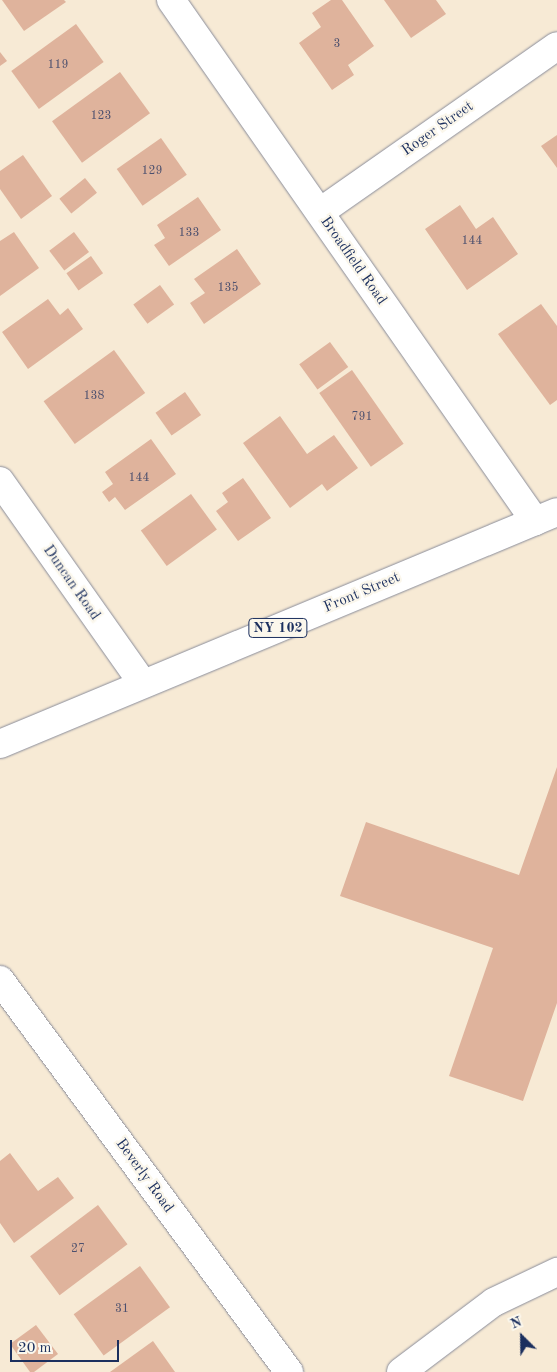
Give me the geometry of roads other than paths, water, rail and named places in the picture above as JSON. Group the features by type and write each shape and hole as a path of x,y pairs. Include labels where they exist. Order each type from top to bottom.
{"street":[{"name":"Broadfield Road","path":"171,0 320,212 546,517"},
{"name":"Roger Street","path":"320,212 557,46"},
{"name":"Duncan Road","path":"0,481 143,684"},
{"name":"Front Street","path":"0,744 546,517"},
{"name":"Beverly Road","path":"0,980 288,1372"},
{"path":"401,1372 494,1302 557,1272"}]}
